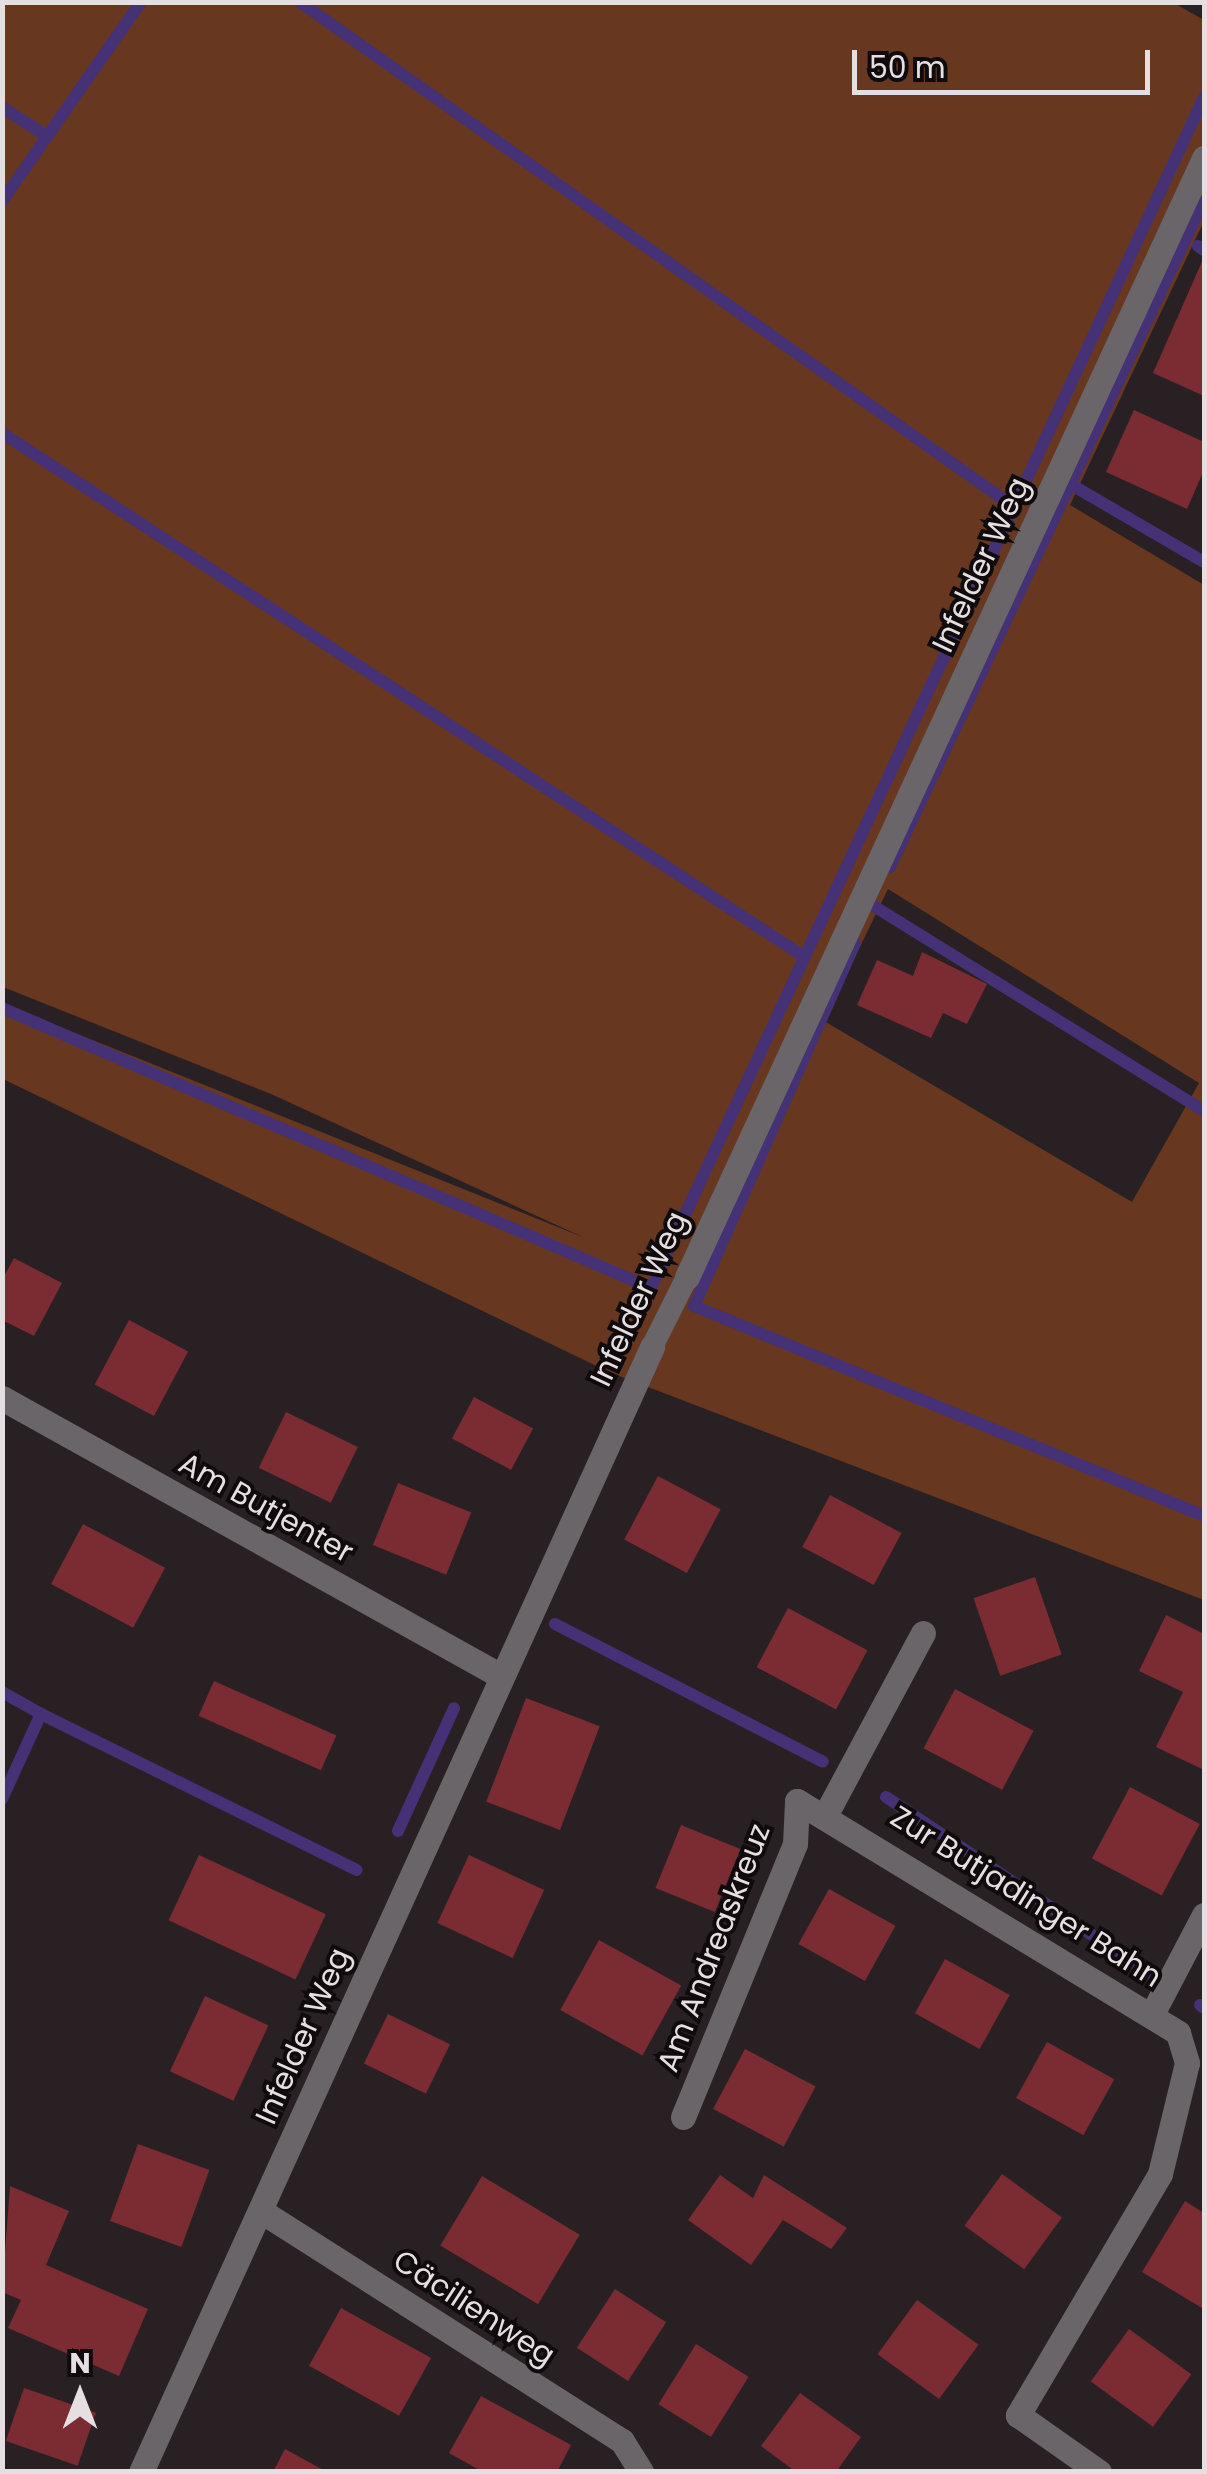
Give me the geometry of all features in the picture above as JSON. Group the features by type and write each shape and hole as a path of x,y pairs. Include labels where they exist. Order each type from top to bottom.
{"street":[{"name":"Infelder Weg","path":"687,1277 1204,158"},
{"name":"Infelder Weg","path":"141,2472 499,1675 652,1347"},
{"name":"Am Butjenter","path":"2,1398 499,1675"},
{"path":"828,1812 923,1633"},
{"name":"Zur Butjadinger Bahn","path":"797,1802 828,1812 1178,2033 1187,2062 1160,2174 1018,2416 1098,2472"},
{"name":"Am Andreaskreuz","path":"683,2117 795,1844 797,1802"},
{"path":"1152,2014 1204,1915"},
{"name":"Cäcilienweg","path":"261,2211 622,2441 641,2472"}],"lane":[{"name":"Infelder Weg","path":"652,1347 687,1277"}],"shaded area":[{"path":"1172,2 1204,20 1204,221 1070,505 1204,585 1204,1600 609,1372 3,1079 3,1004 585,1238 271,1094 3,987 2,3","holes":["888,889 1199,1083 1132,1202 824,1021"]}],"building":[{"path":"1204,257 1204,396 1153,373"},
{"path":"1134,410 1204,442 1204,470 1187,509 1106,472"},
{"path":"922,952 987,984 967,1024 943,1013 931,1038 857,1005 877,960 913,976"},
{"path":"14,1258 62,1283 34,1336 2,1320 2,1280"},
{"path":"129,1320 188,1351 154,1416 95,1384"},
{"path":"474,1397 533,1428 511,1470 452,1438"},
{"path":"286,1412 358,1447 331,1503 259,1468"},
{"path":"658,1476 721,1509 687,1573 624,1540"},
{"path":"398,1483 471,1513 446,1575 373,1545"},
{"path":"830,1495 902,1533 874,1585 802,1547"},
{"path":"83,1524 165,1568 133,1628 51,1584"},
{"path":"1035,1577 1062,1655 1000,1676 974,1598"},
{"path":"788,1608 867,1650 836,1709 757,1667"},
{"path":"1166,1615 1204,1634 1204,1770 1156,1747 1183,1692 1139,1671"},
{"path":"214,1681 336,1736 321,1770 199,1716"},
{"path":"955,1689 1034,1731 1002,1790 924,1748"},
{"path":"526,1698 600,1726 560,1830 486,1802"},
{"path":"1130,1787 1200,1824 1162,1896 1092,1859"},
{"path":"681,1825 740,1849 715,1912 656,1888"},
{"path":"199,1855 326,1914 295,1979 169,1920"},
{"path":"469,1855 544,1890 513,1958 437,1923"},
{"path":"829,1889 895,1926 865,1981 798,1944"},
{"path":"599,1940 681,1986 642,2056 560,2010"},
{"path":"945,1959 1010,1995 980,2049 915,2013"},
{"path":"205,1996 268,2026 233,2101 170,2071"},
{"path":"388,2014 450,2044 426,2094 364,2063"},
{"path":"1047,2042 1114,2079 1083,2135 1016,2098"},
{"path":"745,2049 816,2087 784,2147 713,2109"},
{"path":"138,2144 209,2170 181,2247 110,2221"},
{"path":"1002,2174 1062,2217 1024,2269 964,2226"},
{"path":"720,2175 753,2198 764,2175 847,2228 831,2249 783,2220 751,2265 688,2220"},
{"path":"482,2176 580,2235 538,2304 440,2245"},
{"path":"10,2186 69,2211 46,2265 148,2309 119,2376 8,2328 21,2300 2,2292"},
{"path":"1185,2201 1204,2213 1202,2308 1142,2272"},
{"path":"615,2289 666,2322 628,2381 577,2348"},
{"path":"917,2300 978,2345 939,2399 878,2354"},
{"path":"341,2308 431,2358 399,2416 309,2366"},
{"path":"1129,2329 1191,2374 1153,2427 1091,2382"},
{"path":"696,2344 749,2377 711,2437 658,2404"},
{"path":"24,2388 96,2413 78,2466 6,2441"},
{"path":"800,2393 861,2437 836,2472 796,2472 761,2446"},
{"path":"481,2396 571,2445 557,2472 483,2472 449,2453"},
{"path":"285,2449 327,2472 273,2472"}],"waterway":[{"path":"2,201 141,2"},
{"path":"300,2 1014,507"},
{"path":"2,1008 651,1288 1204,97"},
{"path":"2,107 45,135"},
{"path":"890,867 1204,200"},
{"path":"1198,246 1204,250"},
{"path":"2,433 803,956"},
{"path":"1070,484 1204,562"},
{"path":"872,905 1204,1111"},
{"path":"855,943 694,1306 1204,1516"},
{"path":"555,1624 823,1762"},
{"path":"2,1692 41,1714"},
{"path":"398,1831 454,1708"},
{"path":"2,1799 41,1714 357,1870"},
{"path":"886,1797 1152,1975"},
{"path":"1200,2005 1204,2008"}]}
